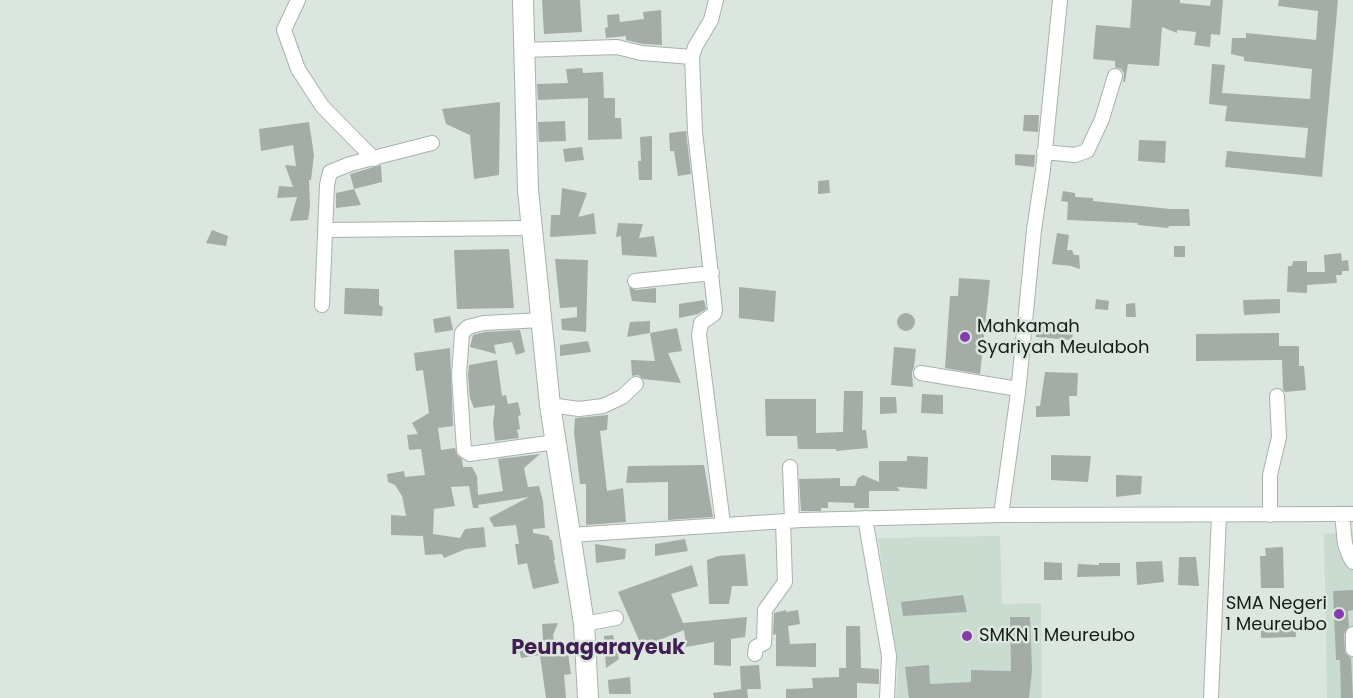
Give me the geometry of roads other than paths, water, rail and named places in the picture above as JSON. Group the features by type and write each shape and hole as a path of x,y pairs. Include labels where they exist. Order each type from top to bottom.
{"highway":[{"path":"523,0 528,190 550,405 584,624 588,698"}],"street":[{"path":"298,0 284,30 298,69 322,106 374,159"},
{"path":"716,0 711,20 695,47 692,57 695,132 712,273 714,312 701,323 699,335 723,524"},
{"path":"1001,515 1018,389 1060,0"},
{"path":"524,50 617,47 692,57"},
{"path":"1044,152 1075,155 1087,151 1102,119 1115,76"},
{"path":"322,305 327,185 330,172 344,166 432,143"},
{"path":"325,230 532,228"},
{"path":"635,281 712,273"},
{"path":"542,320 472,325 462,333 459,375 464,450 470,454 555,442"},
{"path":"921,374 1018,389"},
{"path":"550,405 579,409 603,406 622,397 636,384"},
{"path":"1270,515 1270,475 1279,436 1277,396"},
{"path":"755,654 756,647 764,643 765,610 785,582 790,467"},
{"path":"570,536 723,524 866,525 1001,515 1219,518 1270,515 1346,516 1345,544 1353,562"},
{"path":"1211,698 1219,518"},
{"path":"866,525 889,656 887,698"},
{"path":"584,624 616,618"},
{"path":"1353,634 1353,649"}],"place":[{"name":"Mahkamah Syariyah Meulaboh","path":"965,337"},
{"name":"SMA Negeri 1 Meureubo","path":"1339,614"},
{"name":"SMKN 1 Meureubo","path":"967,636"}],"district":[{"name":"Peunagarayeuk","path":"598,649"}]}
